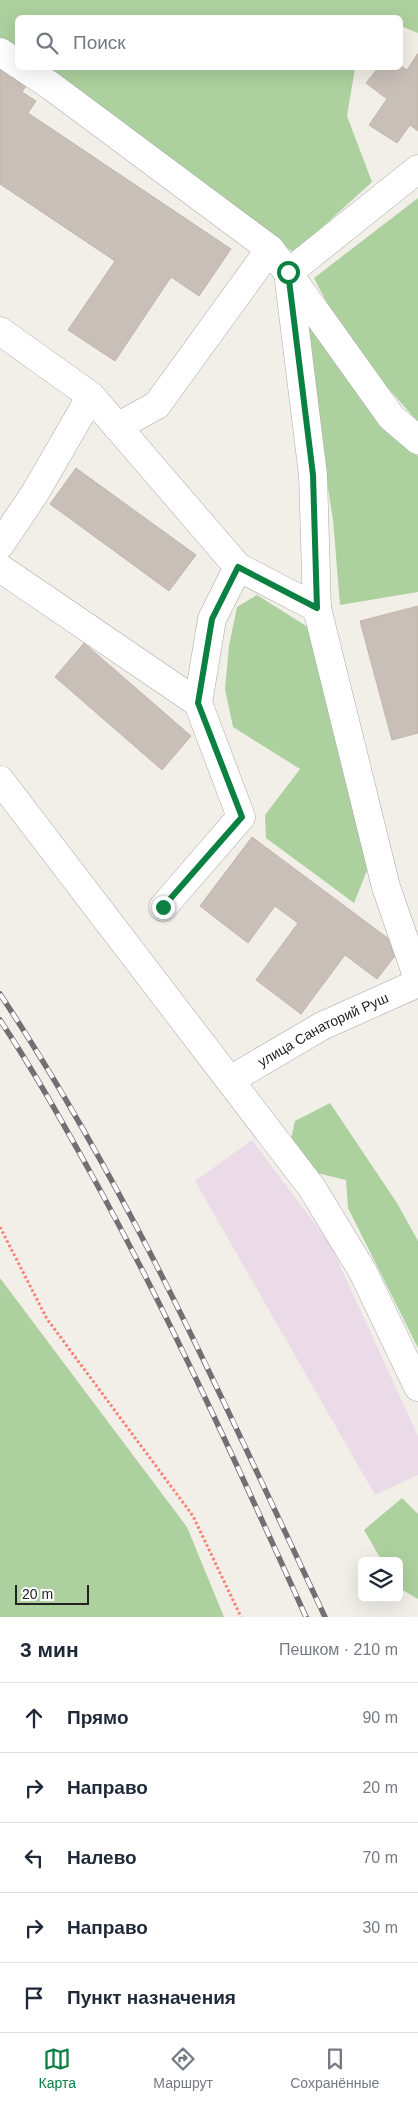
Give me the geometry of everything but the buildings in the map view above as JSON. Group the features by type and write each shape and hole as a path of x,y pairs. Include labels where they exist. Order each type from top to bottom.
{"street":[{"path":"0,52 15,62"},
{"path":"27,70 52,86 270,249 391,417 418,440"},
{"path":"288,272 418,169"},
{"path":"117,427 157,405 270,249"},
{"path":"288,272 313,475 317,608 386,887 418,981"},
{"path":"0,330 90,396 238,567 317,608"},
{"path":"0,545 35,493 90,396"},
{"path":"163,907 242,817 198,703 212,619 238,567"},
{"path":"0,568 198,703"},
{"path":"0,780 312,1188 363,1272 418,1387"},
{"name":"улица Санаторий Руш","path":"230,1080 322,1026 418,981"}],"path":[{"path":"0,1228 47,1319 193,1516 241,1617"}],"shaded area":[{"path":"252,1140 330,1244 418,1436 418,1475 375,1495 195,1181"}],"green space":[{"path":"0,0 418,0 418,33 403,27 403,15 15,15 15,55 0,44"},
{"path":"38,70 355,70 347,116 372,182 294,253 142,138"},
{"path":"418,198 418,422 347,342 314,278"},
{"path":"300,313 380,424 418,456 418,592 340,605 333,520"},
{"path":"257,595 311,629 370,863 354,903 266,838 265,815 300,769 233,727 225,689 229,646 237,607"},
{"path":"330,1103 397,1203 418,1241 418,1348 348,1208 346,1180 317,1173 289,1148 295,1121"},
{"path":"0,1278 187,1527 224,1617 0,1617"},
{"path":"402,1498 418,1514 418,1599 403,1590 403,1557 380,1557 364,1530"}],"railway":[{"path":"0,994 92,1144 134,1221 212,1378 325,1617"},
{"path":"0,1020 37,1078 94,1179 151,1287 230,1451 306,1617"}],"route":[{"path":"163,907 242,817 198,703 212,619 238,567 317,608 313,475 288,272"}]}
